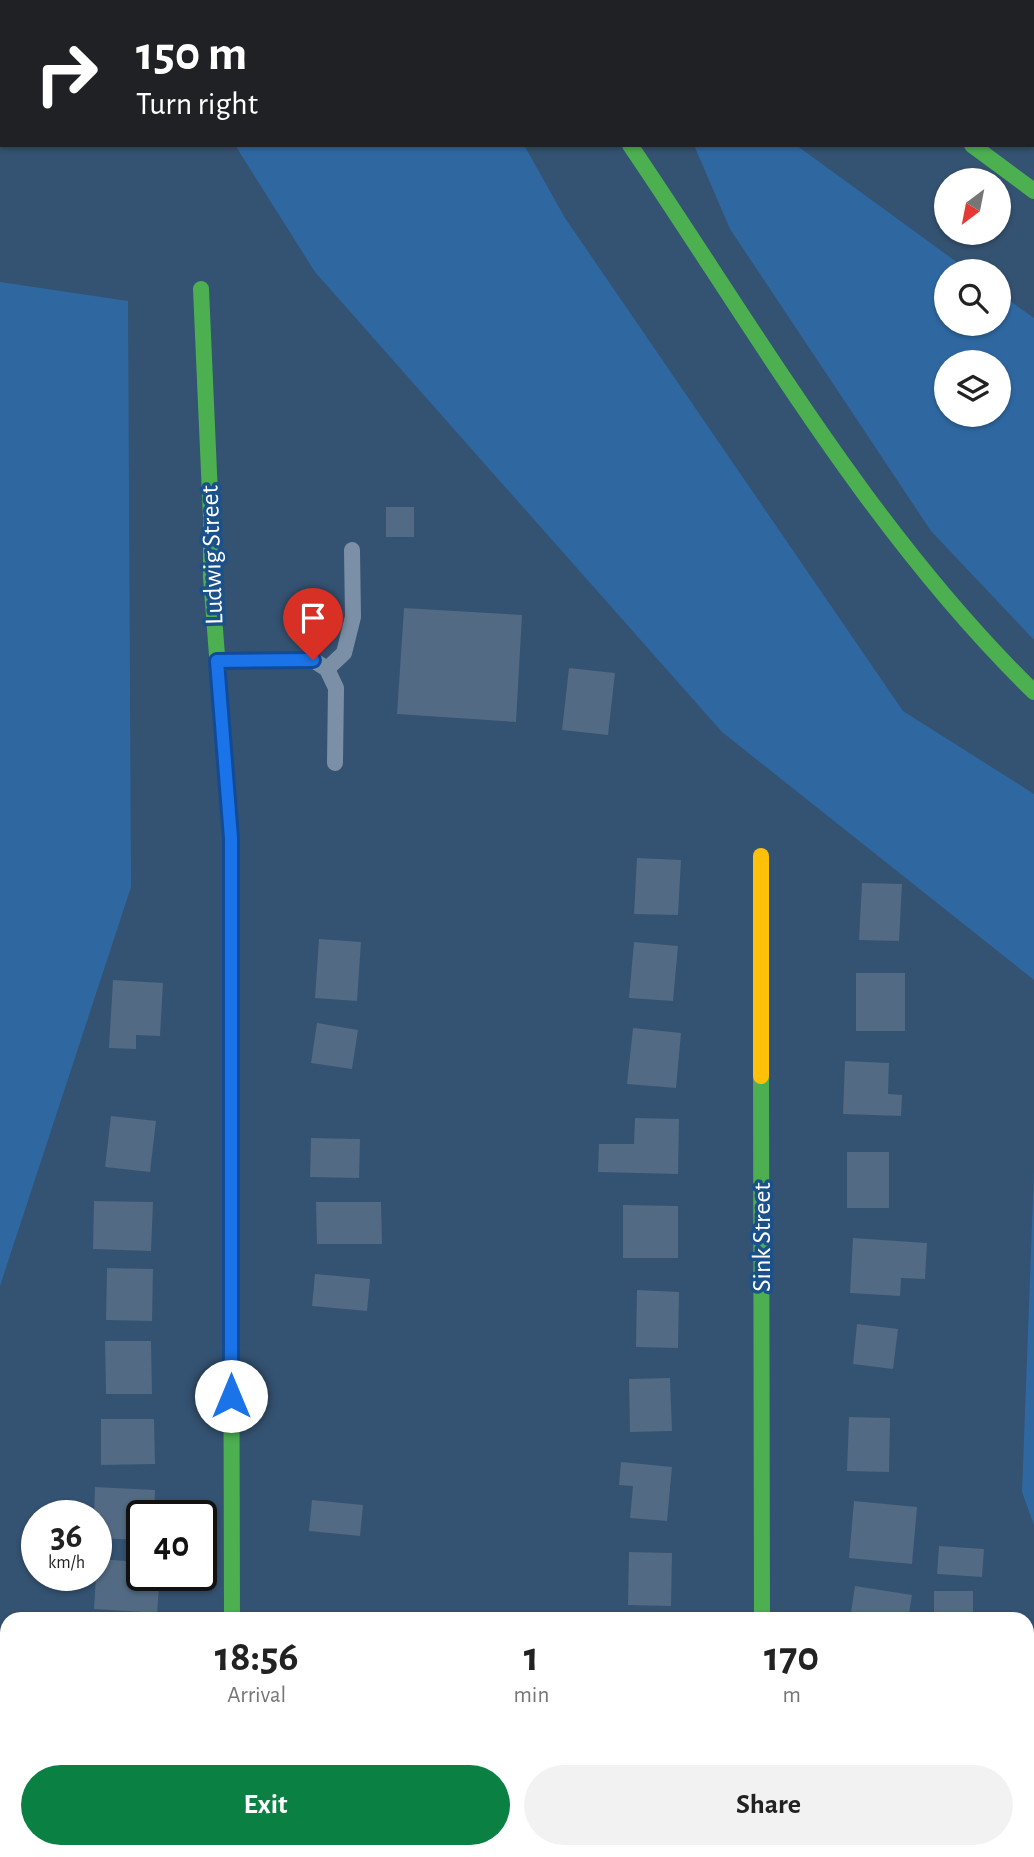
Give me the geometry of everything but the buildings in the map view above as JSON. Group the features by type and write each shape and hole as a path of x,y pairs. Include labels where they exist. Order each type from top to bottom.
{"main road":[{"path":"631,147 853,478 914,560 968,624 1034,691"},
{"path":"975,147 1034,191"},
{"name":"Ludwig Street","path":"201,289 211,577 231,838 232,1612"},
{"name":"Sink Street","path":"761,856 762,1612"}],"lane":[{"path":"327,669 344,653 353,617 352,550"},
{"path":"217,661 313,660 327,669 336,688 335,763"}],"shaded area":[{"path":"236,147 525,147 565,218 903,711 1034,794 1034,980 722,732 315,272"},
{"path":"695,147 799,147 953,259 934,259 934,336 1011,336 1011,302 1034,318 1034,640 931,531 730,229"},
{"path":"0,282 128,301 131,887 0,1286"},
{"path":"1034,1171 1034,1525 1022,1492"}],"traffic: fast":[{"path":"631,147 771,358 868,498 920,566 975,631 1034,692"},
{"path":"975,147 1034,191"},
{"path":"201,289 211,577 231,838 231,901"},
{"path":"761,1076 762,1612"},
{"path":"231,1185 232,1612"}],"traffic: slow":[{"path":"761,856 761,1076"}],"traffic: jam":[{"path":"231,901 231,1185"}],"route":[{"path":"231,1396 231,838 217,661 313,660"}]}
